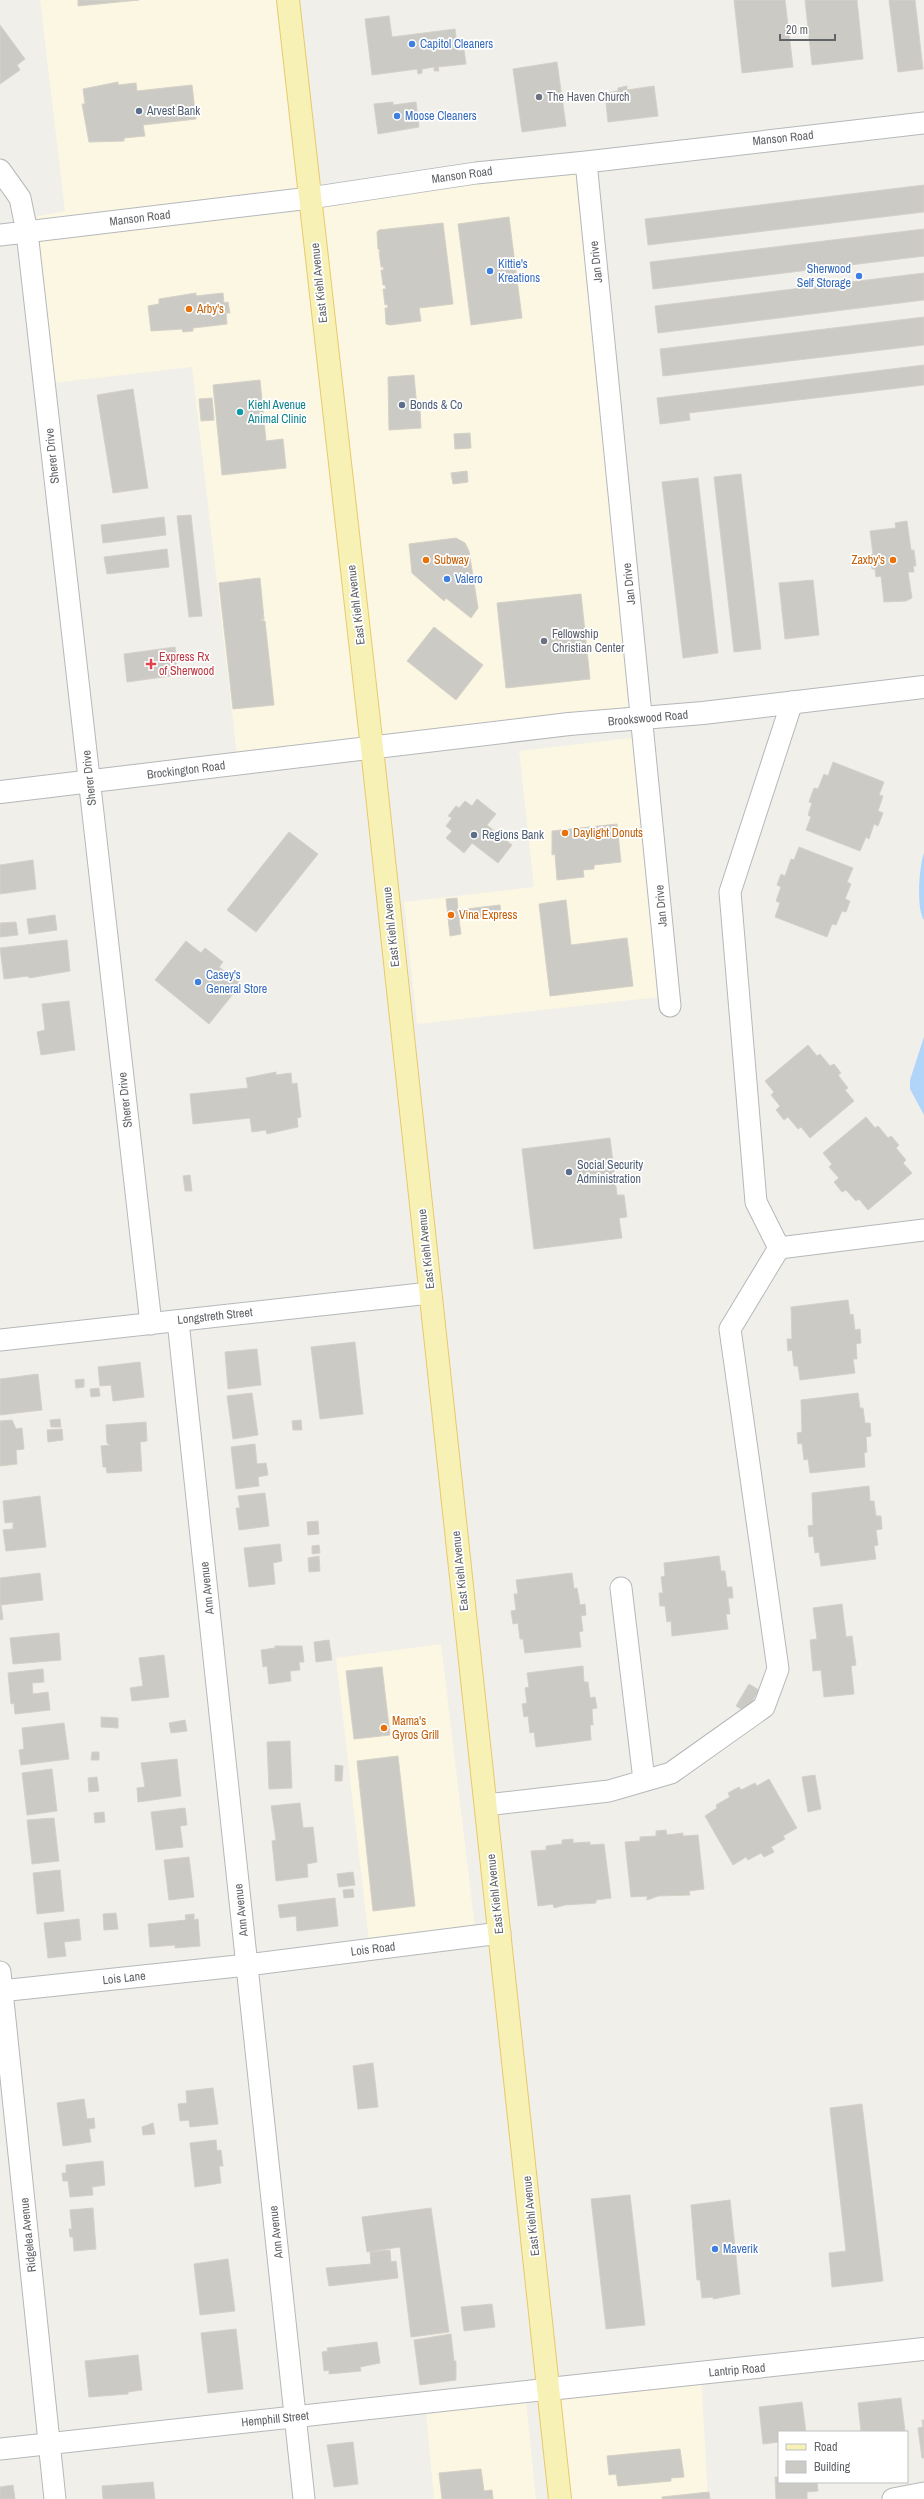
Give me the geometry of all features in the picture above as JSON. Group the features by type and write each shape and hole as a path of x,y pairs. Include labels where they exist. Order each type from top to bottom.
{"main road":[{"name":"East Kiehl Avenue","path":"288,0 372,748 560,2499"},
{"name":"Brookswood Road","path":"372,748 569,724 642,718 924,687"},
{"name":"Brockington Road","path":"0,792 372,748"},
{"name":"Lantrip Road","path":"549,2389 924,2349"}],"street":[{"name":"Manson Road","path":"0,235 310,198 476,173 586,162 924,123"},
{"name":"Jan Drive","path":"586,162 670,1006"},
{"name":"Sherer Drive","path":"0,170 20,198 27,232 151,1324"},
{"path":"779,1248 756,1202 730,892 792,702"},
{"path":"779,1248 924,1230"},
{"path":"486,1804 609,1791 671,1773 764,1708 778,1669 730,1329 779,1248"},
{"name":"Longstreth Street","path":"0,1340 430,1292"},
{"name":"Ann Avenue","path":"178,1320 304,2499"},
{"path":"621,1588 644,1780"},
{"name":"Lois Road","path":"247,1965 500,1933"},
{"name":"Lois Lane","path":"1,1985 247,1965"},
{"name":"Ridgelea Avenue","path":"1,1985 55,2499"},
{"name":"Hemphill Street","path":"0,2449 549,2389"},
{"path":"893,2499 924,2493"}],"shaded area":[{"path":"40,0 288,0 310,198 586,162 651,718 238,764 192,367 44,384 27,232 38,216 65,211"},
{"path":"648,736 677,995 417,1024 404,902 534,887 519,751"},
{"path":"441,1644 476,1936 370,1950 336,1658"},
{"path":"701,2373 708,2499 560,2499 549,2389"},
{"path":"525,2391 536,2499 434,2499 425,2402"}],"water":[{"path":"924,853 924,920 921,914 919,887"},
{"path":"924,1037 924,1115 910,1089 910,1080"}],"building":[{"path":"78,0 139,0 78,6"},
{"path":"734,0 785,0 793,67 742,73"},
{"path":"805,0 857,0 863,59 812,65"},
{"path":"889,0 915,0 923,69 898,72"},
{"name":"Capitol Cleaners","path":"389,16 392,37 455,29 458,51 464,50 466,64 438,67 439,71 434,71 434,67 422,69 422,73 418,74 417,69 372,75 365,19"},
{"path":"0,25 25,59 17,65 20,70 0,84"},
{"name":"The Haven Church","path":"557,62 566,126 522,132 513,69"},
{"name":"Arvest Bank","path":"118,82 118,85 136,83 137,91 192,85 196,119 143,125 145,136 124,138 124,141 89,142 82,104 85,104 83,89"},
{"path":"627,86 627,90 654,86 658,116 608,122 605,93 618,91 618,88"},
{"name":"Moose Cleaners","path":"393,102 393,105 416,102 419,127 378,134 374,104"},
{"path":"924,185 924,212 648,245 645,219"},
{"name":"Kittie's Kreations","path":"509,217 522,318 471,325 458,224"},
{"path":"443,223 453,304 419,308 421,321 390,325 386,324 385,308 388,308 387,304 385,305 383,289 386,289 385,285 383,285 381,270 384,270 383,267 381,267 379,251 381,251 378,249 377,232 379,230"},
{"path":"924,229 924,256 653,289 650,262"},
{"path":"924,273 924,300 658,333 655,306"},
{"name":"Arby's","path":"196,293 196,296 223,293 224,303 228,302 230,313 226,313 227,324 193,328 193,331 183,332 182,329 151,331 148,306 159,304 159,299"},
{"path":"924,317 924,345 663,376 660,349"},
{"path":"924,365 924,385 689,413 690,420 660,424 657,398"},
{"name":"Bonds & Co","path":"414,375 417,409 420,409 421,428 389,430 388,377"},
{"name":"Kiehl Avenue Animal Clinic","path":"260,380 266,441 283,439 286,468 222,475 213,385"},
{"path":"133,389 148,488 113,493 97,395"},
{"path":"212,398 214,420 201,421 199,399"},
{"path":"470,433 471,448 455,449 454,434"},
{"path":"467,471 468,482 453,484 451,473"},
{"path":"741,474 761,649 734,652 714,477"},
{"path":"698,478 718,653 683,658 662,482"},
{"path":"191,515 202,616 189,617 177,516"},
{"path":"164,517 166,535 103,543 101,525"},
{"name":"Zaxby's","path":"907,521 911,550 914,550 916,566 913,566 914,572 908,572 912,598 906,601 884,602 881,576 876,577 875,569 872,569 870,555 873,554 870,531 896,528 895,523"},
{"name":"Valero","path":"456,538 465,543 469,551 478,608 471,618 446,598 444,601 412,573 409,544"},
{"path":"167,549 169,567 107,574 104,557"},
{"path":"260,578 264,619 260,620 265,621 274,705 233,709 219,583"},
{"path":"813,580 819,635 785,639 779,583"},
{"name":"Fellowship Christian Center","path":"581,594 590,679 506,688 497,603"},
{"path":"434,627 483,665 456,700 407,661"},
{"name":"Express Rx of Sherwood","path":"175,647 178,675 127,682 124,654"},
{"path":"833,762 884,782 879,795 883,796 878,811 883,813 878,826 874,824 869,839 866,837 860,851 806,830 811,817 808,815 812,803 809,802 814,788 818,789 824,774 828,776"},
{"name":"Regions Bank","path":"477,799 496,814 487,825 512,845 498,863 472,843 464,853 446,838 452,831 446,826 452,818 448,816 456,806 459,808 465,801 472,806"},
{"path":"617,824 621,862 594,865 594,869 583,870 584,877 557,880 555,854 552,855 552,831"},
{"path":"289,832 318,854 256,932 227,910"},
{"path":"799,847 853,868 847,882 851,884 845,899 850,901 846,912 842,911 836,925 832,924 827,937 775,917 780,903 776,901 781,887 777,885 781,874 785,876 791,859 794,860"},
{"path":"33,860 36,889 0,894 0,865"},
{"path":"457,898 458,910 500,905 501,916 459,920 461,934 450,936 446,899"},
{"path":"566,900 571,945 627,938 633,986 550,996 539,904"},
{"path":"55,915 57,930 29,934 27,919"},
{"path":"16,922 18,935 0,937 0,923"},
{"path":"67,940 70,971 29,978 28,976 4,979 0,948"},
{"name":"Casey's General Store","path":"186,941 201,953 205,948 223,962 219,967 241,984 209,1024 155,980"},
{"path":"69,1001 75,1050 41,1055 37,1032 45,1030 42,1004"},
{"path":"808,1045 817,1056 820,1054 830,1066 834,1064 841,1073 838,1075 848,1088 845,1090 854,1101 810,1138 801,1127 798,1129 788,1117 784,1120 776,1110 780,1106 771,1095 774,1092 765,1081"},
{"path":"276,1072 276,1075 291,1073 292,1084 297,1083 301,1117 297,1118 298,1127 267,1134 266,1130 252,1132 250,1118 193,1124 190,1094 248,1088 246,1078"},
{"path":"866,1117 875,1128 878,1126 888,1138 891,1136 899,1145 896,1148 906,1160 903,1163 912,1173 868,1210 859,1199 856,1201 846,1190 842,1192 834,1182 839,1178 829,1167 832,1164 823,1153"},
{"name":"Social Security Administration","path":"610,1138 617,1195 624,1195 627,1217 619,1218 622,1238 534,1249 522,1149"},
{"path":"190,1175 192,1191 185,1191 183,1176"},
{"path":"848,1300 850,1315 853,1314 855,1330 860,1329 861,1343 856,1344 857,1359 853,1359 855,1373 800,1380 798,1366 794,1366 792,1350 788,1351 787,1339 792,1339 791,1307"},
{"path":"355,1342 363,1414 320,1419 311,1347"},
{"path":"257,1349 261,1385 228,1389 225,1352"},
{"path":"140,1362 144,1397 113,1401 111,1385 100,1386 98,1367"},
{"path":"38,1374 42,1410 0,1415 0,1379"},
{"path":"84,1379 84,1387 76,1388 75,1380"},
{"path":"99,1388 100,1396 91,1397 90,1389"},
{"path":"252,1393 258,1435 233,1439 227,1396"},
{"path":"858,1393 860,1408 863,1408 865,1423 870,1423 871,1436 866,1437 867,1452 864,1453 865,1467 810,1473 808,1459 804,1460 802,1443 798,1444 797,1433 802,1432 801,1400"},
{"path":"60,1419 61,1427 51,1427 50,1420"},
{"path":"12,1420 16,1429 22,1428 24,1449 16,1450 17,1464 0,1466 0,1421"},
{"path":"301,1420 302,1430 293,1430 292,1421"},
{"path":"146,1422 147,1441 140,1442 142,1471 107,1473 106,1467 103,1467 101,1446 110,1445 107,1443 106,1425"},
{"path":"62,1429 63,1440 48,1442 47,1430"},
{"path":"255,1444 257,1464 266,1463 268,1475 258,1477 259,1486 236,1489 231,1447"},
{"path":"869,1486 870,1501 874,1501 876,1516 881,1516 882,1529 876,1530 878,1545 874,1546 876,1559 821,1566 819,1552 815,1553 813,1536 809,1537 808,1526 813,1525 812,1493"},
{"path":"265,1493 269,1526 239,1530 236,1508 240,1508 238,1496"},
{"path":"40,1496 46,1547 6,1551 3,1530 13,1529 13,1522 5,1523 3,1501"},
{"path":"318,1521 319,1534 308,1535 307,1522"},
{"path":"280,1544 282,1561 273,1563 275,1584 249,1587 244,1548"},
{"path":"319,1545 320,1553 312,1554 312,1546"},
{"path":"319,1556 320,1571 309,1572 308,1558"},
{"path":"719,1556 721,1571 725,1571 727,1587 732,1587 733,1598 728,1598 730,1614 726,1614 728,1629 672,1636 671,1621 667,1622 665,1606 660,1606 659,1593 663,1593 661,1577 665,1576 664,1563"},
{"path":"40,1573 43,1600 1,1605 3,1619 0,1620 0,1578"},
{"path":"572,1573 574,1589 577,1588 580,1605 585,1604 586,1615 581,1616 583,1631 579,1632 581,1647 525,1653 523,1639 520,1639 518,1623 513,1624 511,1611 516,1610 514,1594 518,1594 516,1580"},
{"path":"842,1604 846,1637 852,1636 856,1665 851,1666 854,1694 824,1697 821,1670 813,1671 810,1640 817,1639 813,1608"},
{"path":"59,1633 61,1660 13,1664 10,1638"},
{"path":"329,1640 332,1660 316,1662 314,1642"},
{"path":"275,1646 302,1646 304,1662 299,1662 300,1670 290,1671 291,1681 269,1684 267,1666 263,1667 261,1650 275,1648"},
{"path":"164,1655 169,1697 132,1701 130,1688 143,1686 139,1658"},
{"path":"583,1666 584,1682 588,1682 590,1698 595,1697 597,1708 592,1709 593,1725 590,1725 591,1740 536,1747 534,1732 530,1733 528,1716 524,1717 522,1704 527,1703 525,1688 529,1687 527,1673"},
{"path":"382,1667 390,1735 354,1739 346,1671"},
{"path":"43,1669 44,1682 32,1683 33,1694 48,1692 50,1710 15,1714 14,1703 11,1704 8,1673"},
{"path":"749,1684 759,1690 746,1712 736,1706"},
{"path":"101,1717 118,1718 118,1728 101,1727"},
{"path":"185,1720 187,1731 171,1733 169,1723"},
{"path":"64,1723 69,1759 21,1765 19,1750 24,1749 22,1728"},
{"path":"290,1741 292,1788 269,1789 267,1742"},
{"path":"92,1752 99,1752 99,1760 91,1760"},
{"path":"398,1756 415,1906 373,1911 357,1761"},
{"path":"177,1759 181,1796 138,1802 137,1788 145,1787 141,1763"},
{"path":"335,1765 343,1766 342,1781 335,1781"},
{"path":"52,1769 57,1811 27,1815 22,1773"},
{"path":"815,1775 821,1809 808,1812 802,1777"},
{"path":"97,1777 99,1791 89,1792 88,1778"},
{"path":"769,1779 797,1828 783,1836 785,1839 771,1847 774,1852 764,1857 761,1853 748,1860 746,1857 733,1865 705,1816 717,1808 716,1805 730,1797 728,1793 739,1787 741,1790 755,1783 757,1786"},
{"path":"300,1803 303,1828 313,1827 317,1862 307,1864 308,1877 276,1881 272,1841 276,1840 271,1806"},
{"path":"185,1808 187,1825 180,1826 183,1847 156,1850 151,1812"},
{"path":"104,1812 105,1822 95,1823 94,1813"},
{"path":"54,1818 59,1861 32,1864 27,1820"},
{"path":"666,1830 667,1835 683,1833 683,1836 698,1835 704,1889 689,1891 690,1895 658,1896 647,1900 647,1896 631,1897 625,1842 640,1841 640,1837 656,1836 656,1831"},
{"path":"573,1839 573,1843 590,1842 590,1845 604,1844 611,1898 596,1900 596,1903 565,1905 554,1908 553,1904 538,1906 531,1851 546,1850 546,1846 562,1844 562,1840"},
{"path":"189,1857 194,1897 169,1900 164,1860"},
{"path":"60,1870 64,1911 37,1914 33,1873"},
{"path":"353,1872 355,1885 339,1887 337,1874"},
{"path":"353,1889 354,1897 344,1898 343,1890"},
{"path":"335,1898 338,1926 297,1931 296,1916 280,1918 278,1905"},
{"path":"116,1913 118,1929 104,1930 103,1914"},
{"path":"194,1914 194,1920 198,1919 200,1946 175,1948 175,1945 150,1947 148,1924 186,1920 185,1915"},
{"path":"79,1919 81,1940 64,1942 66,1956 48,1958 44,1923"},
{"path":"373,2063 378,2107 358,2109 353,2066"},
{"path":"213,2088 218,2124 190,2127 189,2120 180,2121 178,2104 187,2103 186,2091"},
{"path":"84,2099 87,2119 94,2118 95,2128 89,2129 91,2142 63,2146 57,2103"},
{"path":"862,2104 883,2281 832,2287 829,2253 846,2251 830,2108"},
{"path":"153,2123 155,2134 143,2135 142,2127"},
{"path":"216,2140 217,2151 221,2150 223,2166 219,2166 221,2183 195,2187 190,2143"},
{"path":"103,2161 105,2185 92,2187 93,2195 70,2197 68,2181 63,2181 62,2173 66,2173 66,2165"},
{"path":"630,2195 645,2325 606,2329 591,2199"},
{"name":"Maverik","path":"730,2200 740,2294 713,2299 713,2297 702,2298 700,2280 697,2280 691,2205"},
{"path":"93,2208 96,2249 74,2251 73,2237 70,2237 69,2229 72,2229 70,2210"},
{"path":"431,2208 449,2332 411,2337 400,2247 367,2252 362,2217"},
{"path":"390,2250 391,2262 396,2261 398,2278 329,2286 326,2268 371,2264 370,2252"},
{"path":"228,2259 235,2311 200,2315 194,2264"},
{"path":"492,2304 495,2327 464,2331 461,2307"},
{"path":"236,2329 243,2389 208,2393 201,2333"},
{"path":"451,2334 454,2361 456,2361 456,2380 420,2385 414,2340"},
{"path":"377,2342 380,2363 360,2367 361,2371 329,2374 329,2370 324,2371 322,2352 328,2351 327,2348"},
{"path":"138,2355 142,2390 128,2392 128,2394 89,2397 85,2361"},
{"path":"901,2398 905,2431 861,2431 858,2403"},
{"path":"802,2402 806,2431 778,2431 778,2442 763,2444 759,2407"},
{"path":"922,2420 924,2420 924,2458 922,2458 918,2428 923,2427"},
{"path":"353,2442 358,2484 334,2487 327,2445"},
{"path":"680,2449 684,2477 671,2478 671,2481 618,2486 616,2474 609,2475 607,2456"},
{"path":"481,2469 484,2491 492,2490 493,2499 442,2499 439,2473"},
{"path":"775,2477 778,2477 778,2483 817,2483 818,2491 807,2492 807,2499 776,2499"},
{"path":"153,2482 155,2499 103,2499 102,2486"},
{"path":"13,2485 15,2499 0,2499 0,2487"},
{"path":"709,2492 710,2499 662,2499 662,2497"}],"place":[{"name":"Capitol Cleaners","path":"412,44"},
{"name":"The Haven Church","path":"539,97"},
{"name":"Arvest Bank","path":"139,111"},
{"name":"Moose Cleaners","path":"397,116"},
{"name":"Kittie's Kreations","path":"490,271"},
{"name":"Sherwood Self Storage","path":"859,276"},
{"name":"Arby's","path":"189,309"},
{"name":"Bonds & Co","path":"402,405"},
{"name":"Kiehl Avenue Animal Clinic","path":"240,412"},
{"name":"Subway","path":"426,560"},
{"name":"Zaxby's","path":"893,560"},
{"name":"Valero","path":"447,579"},
{"name":"Fellowship Christian Center","path":"544,641"},
{"name":"Express Rx of Sherwood","path":"151,664"},
{"name":"Daylight Donuts","path":"565,833"},
{"name":"Regions Bank","path":"474,835"},
{"name":"Vina Express","path":"451,915"},
{"name":"Casey's General Store","path":"198,982"},
{"name":"Social Security Administration","path":"569,1172"},
{"name":"Mama's Gyros Grill","path":"384,1728"},
{"name":"Maverik","path":"715,2249"}]}
